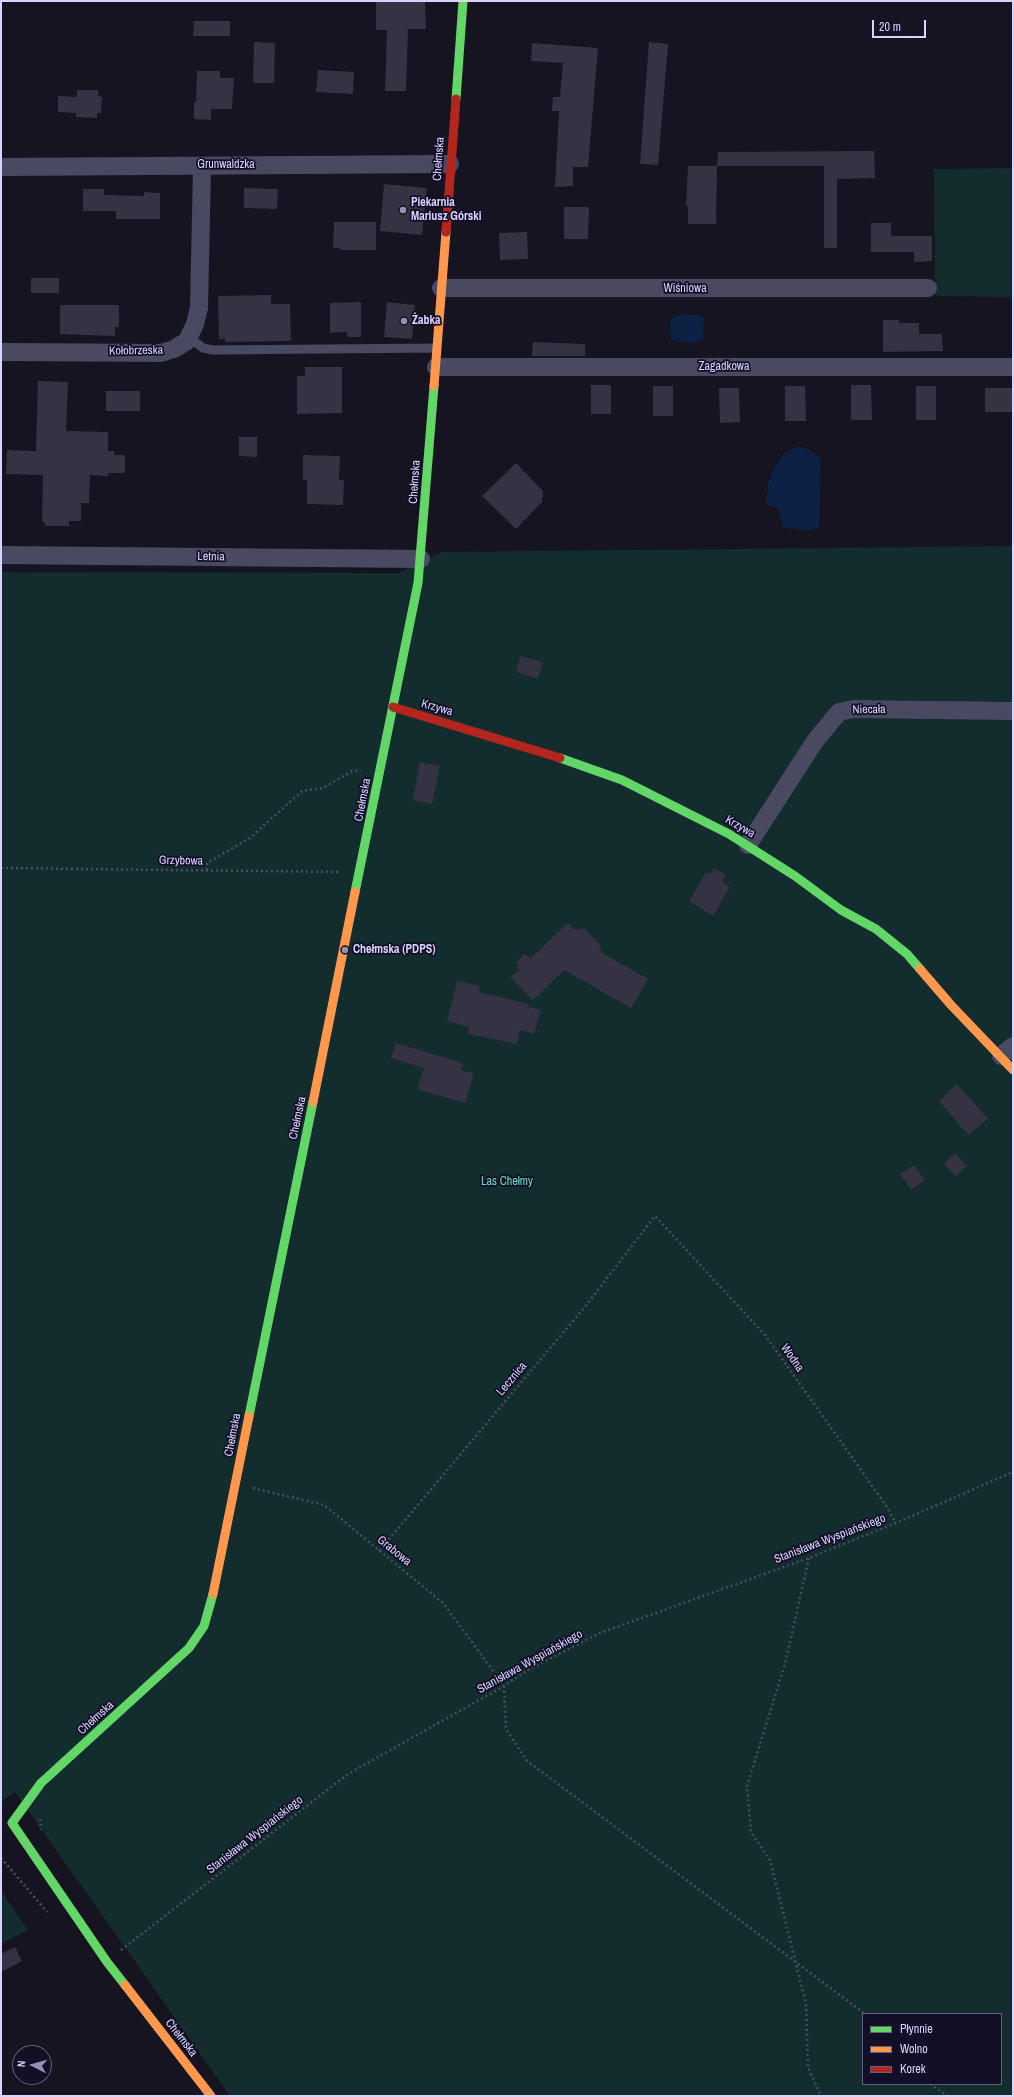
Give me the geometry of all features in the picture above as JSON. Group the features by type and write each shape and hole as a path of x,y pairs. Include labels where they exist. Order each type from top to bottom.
{"street":[{"name":"Chełmska","path":"211,2096 107,1962 6,1826 41,1783 182,1655 200,1634 211,1604 361,872 394,707 421,560 463,1"},
{"name":"Grunwaldzka","path":"1,166 450,164"},
{"path":"189,337 199,308 202,166"},
{"name":"Wiśniowa","path":"441,288 928,288"},
{"name":"Kołobrzeska","path":"1,352 161,353 174,349 187,341 189,337"},
{"name":"Zagadkowa","path":"436,367 1013,367"},
{"name":"Letnia","path":"1,555 421,560"},
{"name":"Krzywa","path":"394,707 534,749 622,780 688,812 748,845 795,876 841,910 876,929 907,954 951,1005 1007,1051 1013,1070"},
{"name":"Niecała","path":"748,845 815,741 839,712 854,709 1013,711"}],"lane":[{"path":"189,337 203,348 213,350 437,348"}],"path":[{"path":"207,870 207,863 250,838 302,791 323,788 352,771 364,769"},
{"name":"Grzybowa","path":"1,868 361,872"},
{"name":"Wodna","path":"655,1216 765,1335 883,1502 896,1524"},
{"name":"Lecznica","path":"379,1551 584,1308 655,1216"},
{"name":"Stanisława Wyspiańskiego","path":"107,1962 348,1774 504,1686 526,1671 600,1633 809,1558 896,1524 1013,1472"},
{"name":"Grabowa","path":"236,1483 324,1505 443,1603 504,1686"},
{"path":"809,1558 785,1664 747,1786 751,1832 770,1860 806,2004 808,2067 821,2096"},
{"path":"504,1686 506,1728 526,1760 863,2013"},
{"path":"932,2085 948,2096"}],"green space":[{"path":"1013,168 1013,297 935,296 934,169"},
{"name":"Las Chełmy","path":"1013,546 1013,2096 230,2096 15,1792 1,1802 1,572 399,573 442,552"},
{"path":"1,1890 28,1930 1,1944"}],"water":[{"path":"682,314 699,315 704,319 703,338 697,342 687,343 671,340 670,321 675,316"},
{"path":"797,446 811,450 819,456 821,466 819,524 817,528 809,530 783,528 778,509 768,505 766,502 769,480 775,467 784,453"}],"building":[{"path":"376,1 425,1 426,29 408,29 406,91 385,91 387,30 376,30"},
{"path":"194,21 230,21 230,36 193,36"},
{"path":"254,42 275,43 274,83 253,83"},
{"path":"649,42 668,44 658,165 640,164"},
{"path":"532,43 598,48 588,167 573,167 573,186 555,187 559,111 552,111 553,97 560,97 563,63 531,61"},
{"path":"318,70 354,72 353,94 316,92"},
{"path":"197,71 220,71 220,78 234,78 232,109 211,109 211,120 194,119"},
{"path":"77,90 98,90 98,96 102,97 101,113 97,113 97,118 76,117 76,113 58,112 58,96 77,97"},
{"path":"874,151 875,178 837,179 837,248 824,248 824,166 717,166 718,152"},
{"path":"688,166 717,166 716,224 688,224 688,207 686,206"},
{"name":"Piekarnia Mariusz Górski","path":"384,184 427,188 422,235 380,231"},
{"path":"244,188 278,189 277,209 244,208"},
{"path":"83,189 104,189 104,195 144,196 144,192 160,193 160,219 116,219 116,211 83,211"},
{"path":"564,207 589,207 588,239 564,239"},
{"path":"334,222 376,222 376,250 340,250 340,248 333,248"},
{"path":"871,223 891,223 891,236 932,236 932,261 914,262 914,252 871,252"},
{"path":"527,232 528,259 500,260 499,233"},
{"path":"31,278 59,278 59,293 31,293"},
{"path":"271,295 271,304 290,304 291,341 225,342 225,339 219,339 218,296"},
{"path":"361,302 361,337 347,337 347,332 330,333 330,303"},
{"name":"Żabka","path":"387,302 415,305 412,339 384,337"},
{"path":"60,305 119,305 119,327 115,327 115,336 60,334"},
{"path":"883,320 899,320 899,323 919,323 919,334 942,334 943,351 883,352"},
{"path":"533,342 585,344 585,356 532,356"},
{"path":"305,367 342,367 342,413 297,414 297,376 305,376"},
{"path":"38,381 68,382 66,431 108,432 108,451 114,451 114,455 125,455 125,473 108,473 108,476 90,475 89,503 81,503 81,521 69,521 69,526 47,526 42,521 43,475 6,474 7,450 36,451"},
{"path":"591,385 611,385 611,414 591,414"},
{"path":"851,385 871,385 872,420 851,420"},
{"path":"653,386 673,386 673,416 653,416"},
{"path":"785,386 805,386 806,421 785,421"},
{"path":"916,386 936,386 936,420 916,420"},
{"path":"719,388 739,388 740,422 720,423"},
{"path":"985,388 1013,388 1013,412 985,412"},
{"path":"106,391 140,391 140,411 106,411"},
{"path":"239,437 257,437 257,457 239,456"},
{"path":"303,455 340,456 339,480 344,480 343,505 307,504 307,480 303,480"},
{"path":"516,463 543,491 542,502 516,529 482,496"},
{"path":"520,656 543,662 538,679 516,672"},
{"path":"420,762 440,766 432,804 413,800"},
{"path":"714,868 726,875 722,882 730,887 713,916 689,901 706,872 710,874"},
{"path":"568,923 575,930 584,928 600,945 602,953 648,979 631,1008 564,970 533,1000 510,977 519,970 517,962 524,954 531,958"},
{"path":"457,981 480,986 479,992 529,1004 527,1006 541,1010 534,1034 520,1030 517,1044 468,1034 469,1027 447,1021"},
{"path":"396,1043 463,1063 461,1070 474,1073 465,1103 417,1089 424,1068 391,1058"},
{"path":"957,1084 988,1119 968,1135 939,1101"},
{"path":"955,1153 967,1166 956,1176 944,1164"},
{"path":"914,1165 925,1180 911,1190 900,1174"},
{"path":"15,1947 22,1961 1,1972 1,1954"}],"traffic: fast":[{"path":"456,99 463,1"},
{"path":"355,892 418,583 434,386"},
{"path":"560,758 622,780 729,834 795,876 841,910 876,929 907,954 920,969"},
{"path":"249,1416 313,1102"},
{"path":"125,1985 107,1962 12,1823 41,1783 189,1648 204,1626 213,1594"}],"traffic: slow":[{"path":"434,386 446,232"},
{"path":"313,1102 355,892"},
{"path":"920,969 951,1005 1013,1070"},
{"path":"213,1594 249,1416"},
{"path":"125,1985 211,2096"}],"traffic: jam":[{"path":"446,232 456,99"},
{"path":"393,707 560,758"}],"place":[{"name":"Piekarnia Mariusz Górski","path":"403,210"},
{"name":"Żabka","path":"404,321"},
{"name":"Chełmska (PDPS)","path":"345,950"}]}
